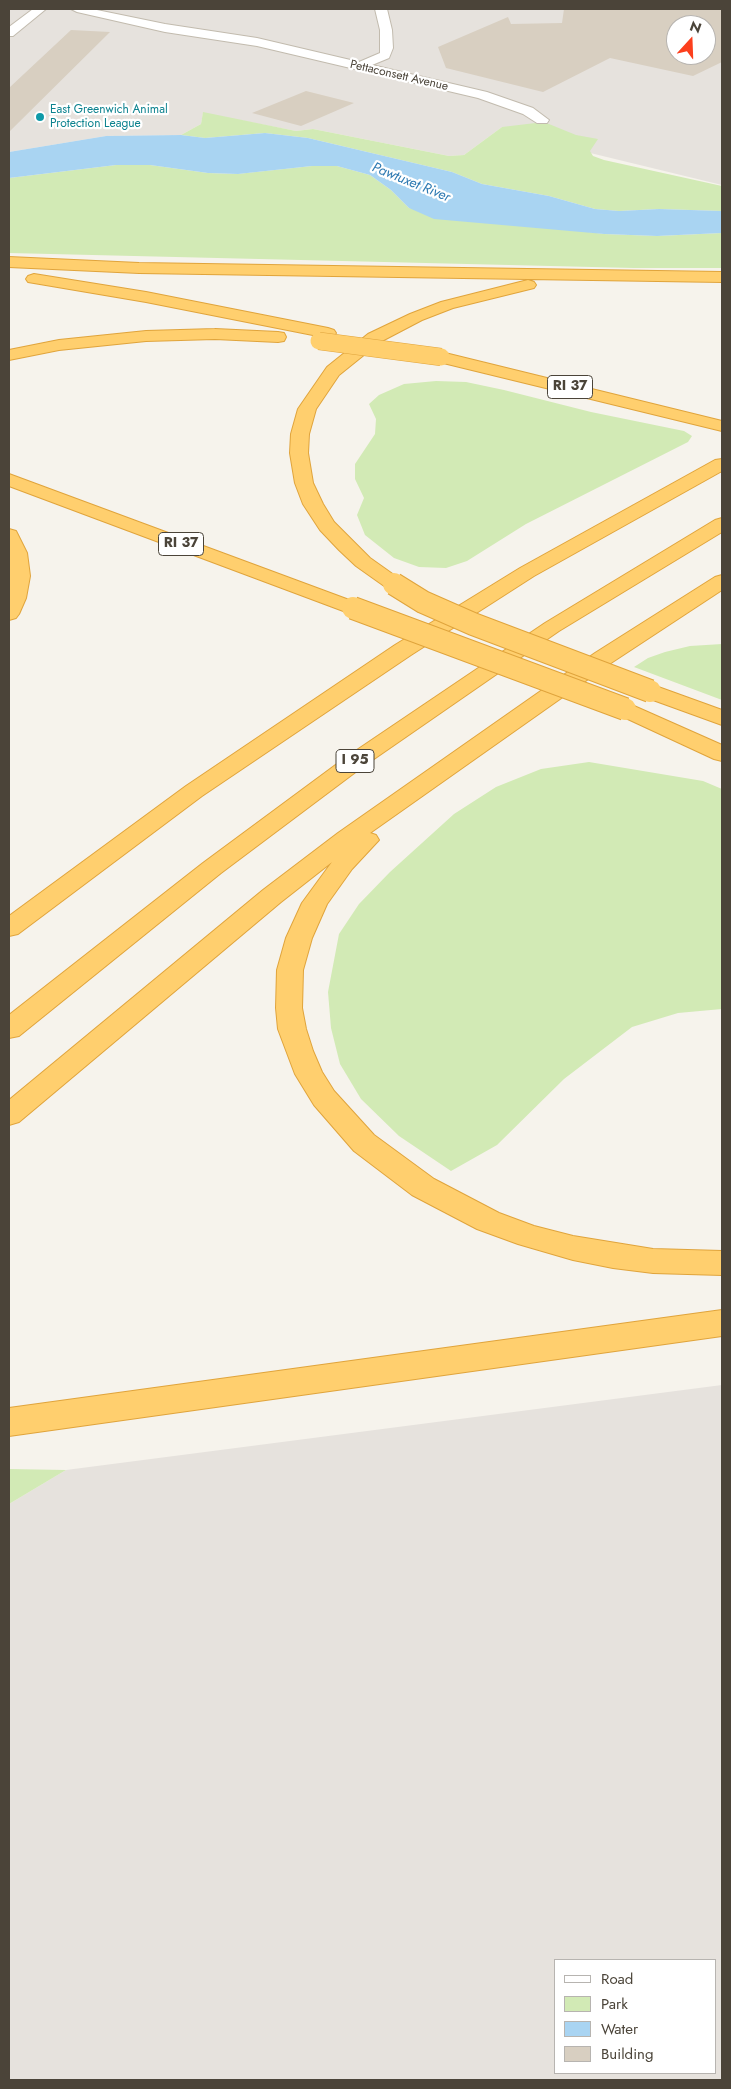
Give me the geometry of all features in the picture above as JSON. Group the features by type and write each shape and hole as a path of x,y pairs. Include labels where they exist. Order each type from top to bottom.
{"highway":[{"path":"9,262 148,268 722,276"},
{"path":"646,275 544,282 511,288 447,305 416,317 374,338 347,358 327,378 311,402 302,426 299,453 304,483 313,504 336,536 363,562 423,602 473,624 722,718"},
{"path":"9,276 146,297 324,337"},
{"path":"9,355 80,342 170,335 324,337"},
{"name":"RI 37","path":"324,337 441,357 722,426"},
{"path":"9,928 194,791 403,650 536,567 722,464"},
{"name":"RI 37","path":"9,480 722,746"},
{"name":"I 95","path":"9,1029 212,868 353,763 552,627 722,524"},
{"path":"9,534 18,553 20,576 17,592 9,614"},
{"path":"9,1115 309,866 390,806 610,653 722,580"},
{"path":"625,710 722,754"},
{"path":"478,746 356,851 332,878 315,904 294,953 289,989 292,1029 309,1074 324,1098 342,1120 371,1148 423,1187 488,1221 555,1244 613,1256 653,1261 722,1263"},
{"path":"9,1422 722,1323"}],"street":[{"path":"9,33 40,9"},
{"name":"Pettaconsett Avenue","path":"76,9 165,28 252,42"},
{"path":"358,67 385,55 387,48 386,30 381,9"},
{"name":"Pettaconsett Avenue","path":"171,17 252,42 482,95 528,110 542,120"}],"shaded area":[{"path":"9,9 722,9 722,185 508,133 502,127 464,155 449,156 313,129 296,131 203,113 201,124 181,135 106,136 9,152"},
{"path":"722,1385 722,2080 9,2080 9,1504 66,1470"}],"green space":[{"path":"203,112 296,131 313,129 449,156 464,155 502,127 544,122 576,135 598,139 590,151 593,156 604,160 722,186 722,211 659,209 619,211 595,209 549,196 482,184 452,172 308,138 265,133 205,138 181,135 201,124"},
{"path":"116,165 150,165 208,173 237,174 312,166 337,166 370,175 391,190 409,208 604,234 657,236 722,233 722,268 634,268 9,253 9,178"},
{"path":"436,381 466,382 504,390 591,412 684,431 692,436 688,442 526,524 467,561 446,568 419,567 394,558 365,535 357,515 364,498 355,479 355,464 375,434 376,419 369,404 379,395 404,384"},
{"path":"722,644 722,700 634,667 648,658 665,652 690,646"},
{"path":"589,762 703,781 722,789 722,1009 678,1013 632,1027 564,1079 497,1145 451,1171 399,1136 361,1099 340,1064 331,1028 328,992 339,934 359,904 390,872 454,814 496,787 541,769"},
{"path":"9,1469 66,1470 9,1504"}],"water":[{"name":"Pawtuxet River","path":"265,133 308,138 452,172 482,184 549,196 595,209 619,211 659,209 722,211 722,233 657,236 604,234 434,219 409,208 391,190 370,175 337,166 312,166 238,174 208,173 150,165 116,165 9,178 9,152 106,136 181,135 205,138"}],"building":[{"path":"564,9 722,9 722,62 716,65 716,15 666,15 666,65 716,65 693,76 610,58 543,92 446,68 438,47 508,17 511,24 562,23"},
{"path":"71,30 110,32 9,132 9,88"},
{"path":"306,91 354,103 301,126 252,113"}],"place":[{"name":"East Greenwich Animal Protection League","path":"40,117"}]}
